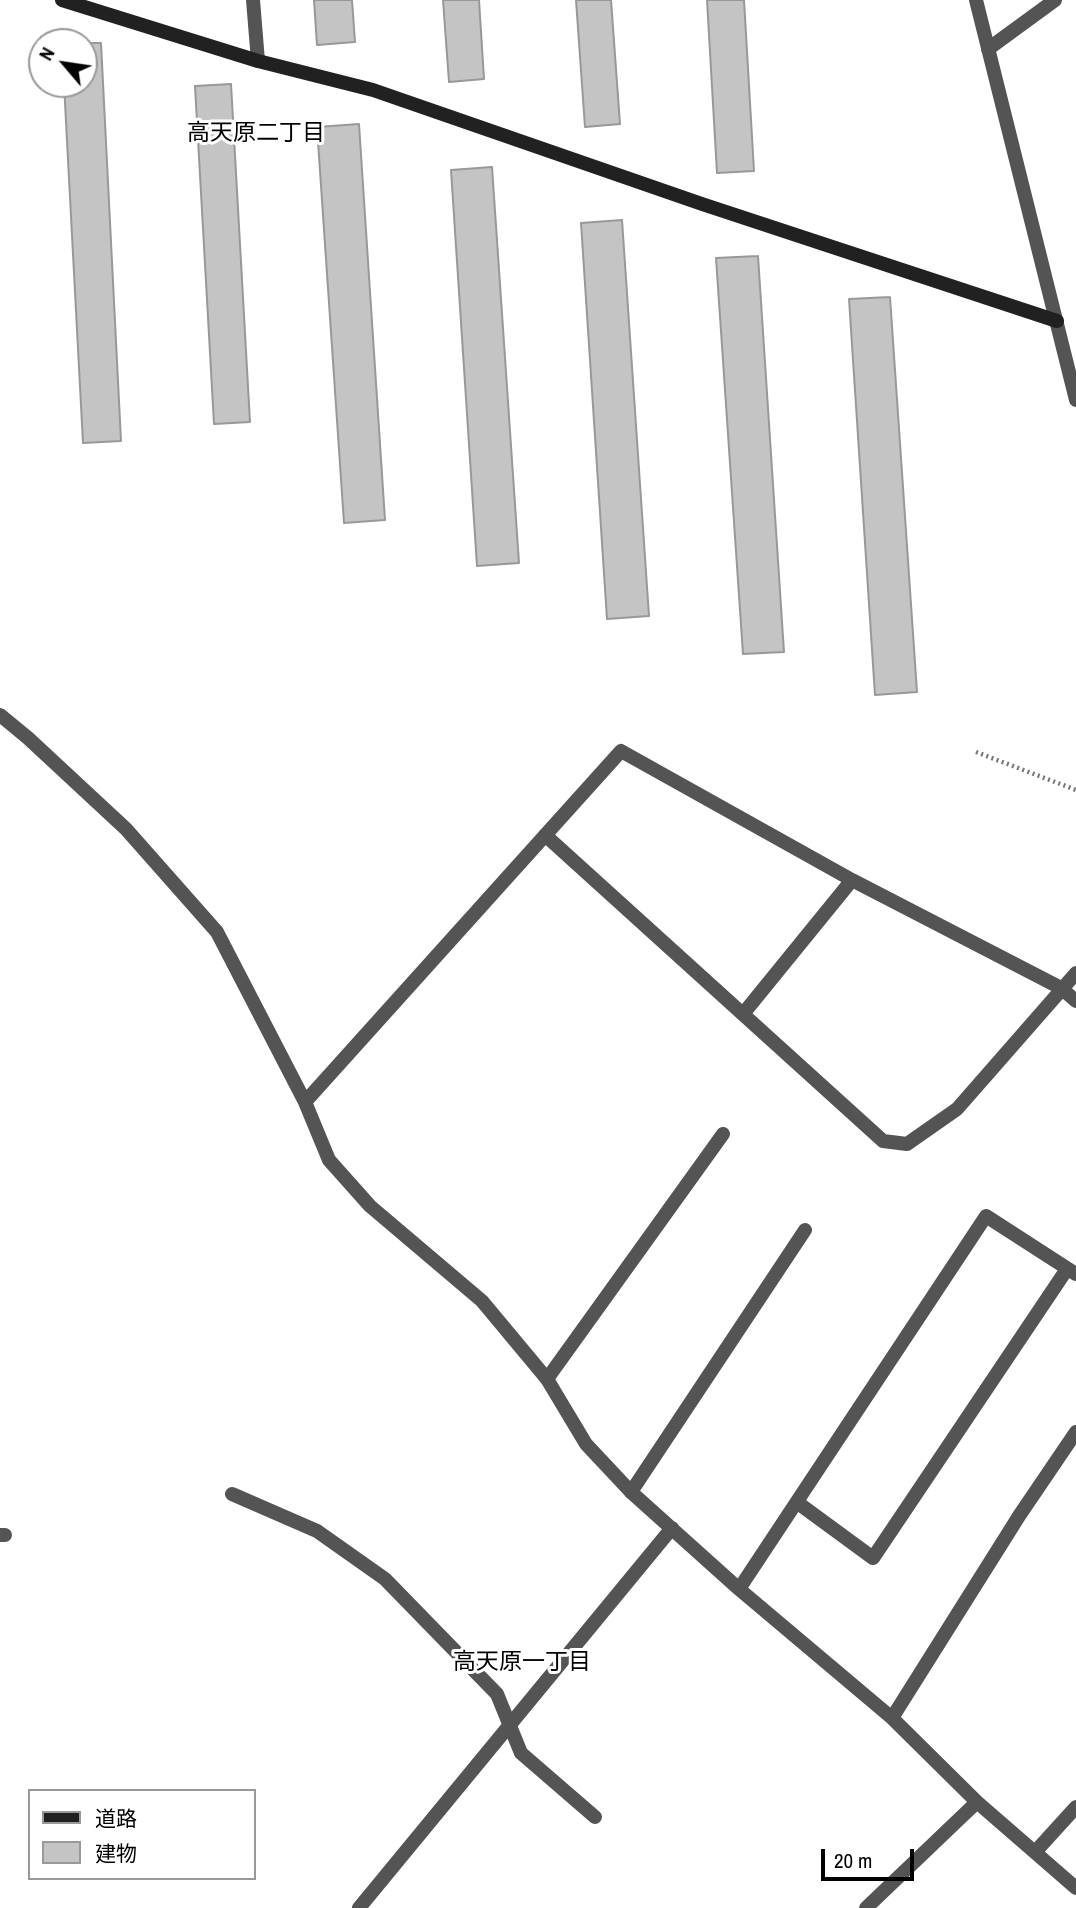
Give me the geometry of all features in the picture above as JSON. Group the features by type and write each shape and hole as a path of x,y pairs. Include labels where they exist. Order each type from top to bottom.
{"street":[{"path":"62,0 93,4 258,61 373,90 714,208 1057,321"},
{"path":"253,0 258,61"},
{"path":"976,0 1076,400"},
{"path":"988,49 1055,0"},
{"path":"0,715 126,830 216,932 305,1102 329,1160 370,1206 482,1301 547,1379 586,1444 632,1492 739,1589 892,1718 977,1802 1076,1888"},
{"path":"305,1102 621,751 852,880 1061,988 1076,1001"},
{"path":"545,835 883,1141 907,1144 957,1110 1076,973"},
{"path":"743,1014 852,880"},
{"path":"547,1379 723,1134"},
{"path":"739,1589 986,1216 1072,1272 873,1558 798,1503"},
{"path":"632,1492 806,1230"},
{"path":"892,1718 1076,1432"},
{"path":"232,1493 317,1531 385,1579 497,1694 521,1753 595,1817"},
{"path":"359,1908 672,1528"},
{"path":"866,1908 977,1802"},
{"path":"1036,1851 1076,1807"}],"path":[{"path":"976,752 1076,790"}],"building":[{"path":"314,0 352,0 355,42 317,45"},
{"path":"443,0 479,0 484,79 449,82"},
{"path":"576,0 611,0 620,124 585,127"},
{"path":"707,0 744,0 754,171 717,173"},
{"path":"98,43 101,43 121,441 83,443 65,98 98,98"},
{"path":"231,84 250,422 214,424 195,86"},
{"path":"359,124 385,520 344,523 317,127"},
{"path":"492,167 519,563 477,566 451,170"},
{"path":"622,220 649,616 607,619 581,223"},
{"path":"758,256 784,652 743,654 716,258"},
{"path":"890,297 917,692 875,695 849,299"}],"district":[{"name":"高天原二丁目","path":"256,134"},
{"name":"高天原一丁目","path":"522,1663"}]}
